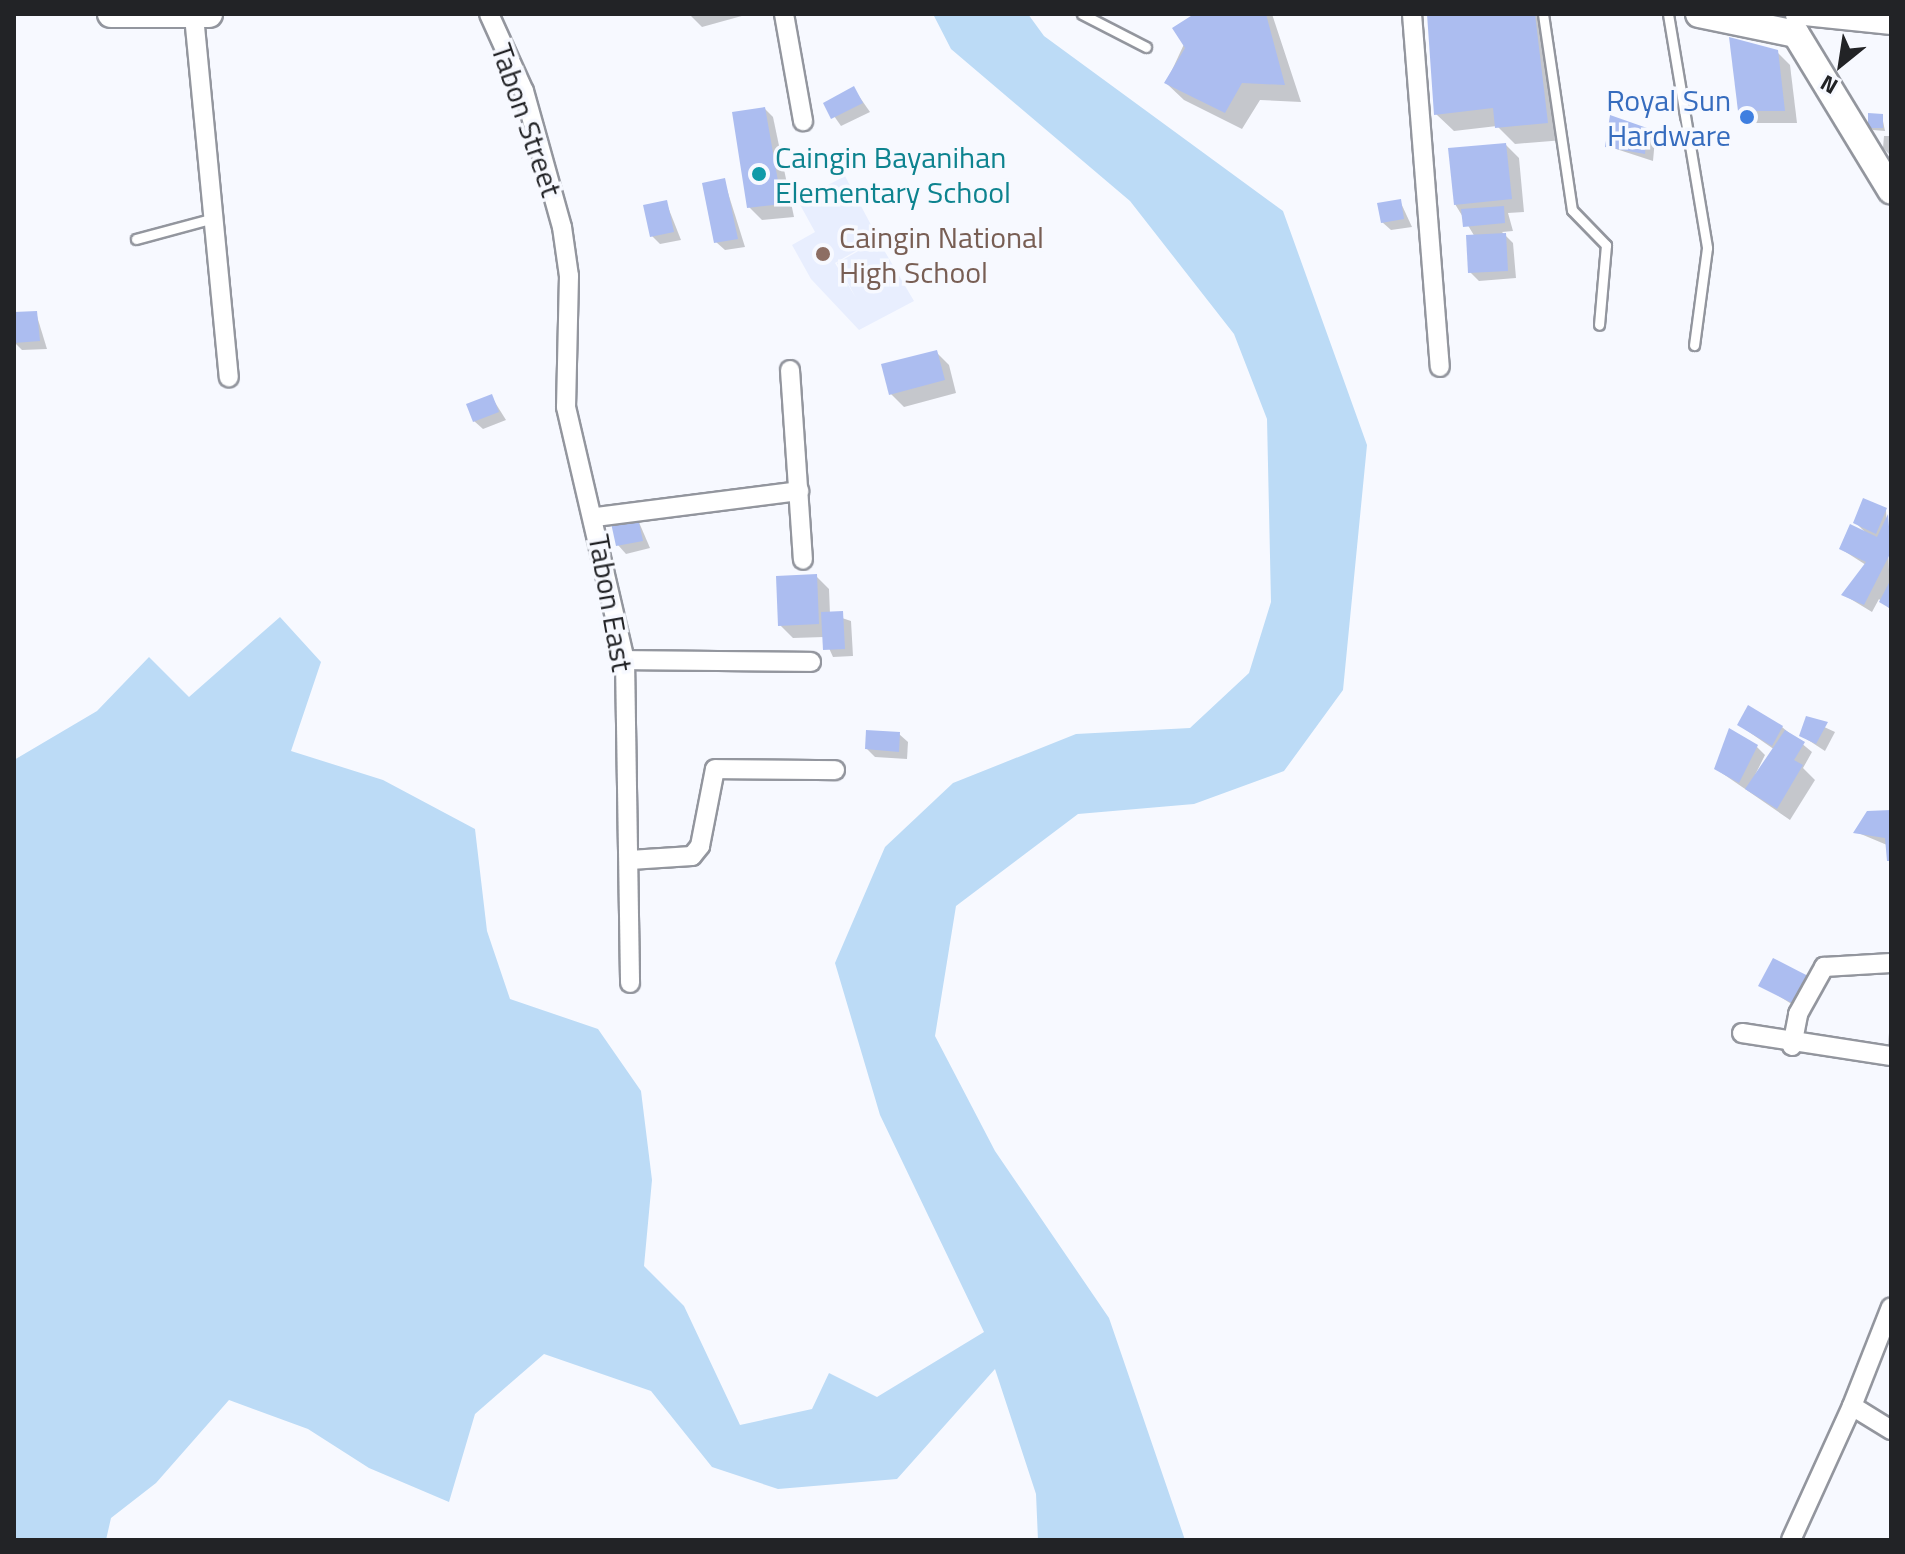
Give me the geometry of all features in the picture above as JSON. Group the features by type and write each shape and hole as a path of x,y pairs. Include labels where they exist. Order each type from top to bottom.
{"street":[{"path":"111,14 202,15 229,377"},
{"name":"Tabon Street","path":"489,14 524,91 562,227 569,276 566,407 596,517"},
{"path":"784,14 803,121"},
{"path":"1412,14 1440,367"},
{"path":"1699,14 1891,25"},
{"path":"1796,21 1891,190"},
{"path":"790,370 803,560"},
{"path":"596,517 799,491"},
{"name":"Tabon East","path":"596,517 625,660 630,983"},
{"path":"625,660 811,662"},
{"path":"630,860 692,856 700,846 715,769 835,770"},
{"path":"1792,1046 1798,1014 1824,967 1891,963"},
{"path":"1742,1033 1792,1046 1891,1056"},
{"path":"1791,1540 1852,1406 1891,1307"},
{"path":"1852,1406 1891,1430"}],"lane":[{"path":"1082,14 1146,47"},
{"path":"1543,14 1572,210 1606,245 1599,325"},
{"path":"1668,14 1707,248 1694,345"},
{"path":"136,239 218,217"}],"shaded area":[{"name":"Caingin National High School","path":"845,176 878,238 835,263 856,298 837,263 878,240 914,301 859,330 811,279 792,245 815,232 798,201"}],"water":[{"path":"933,14 1028,14 1044,36 1283,211 1367,445 1343,690 1284,771 1194,804 1078,814 956,906 935,1036 995,1151 1109,1318 1185,1540 1038,1540 1036,1494 995,1369 897,1479 778,1489 712,1467 651,1391 544,1354 475,1414 449,1502 369,1468 308,1429 229,1400 156,1483 111,1518 106,1540 14,1540 14,760 97,711 149,657 189,697 280,617 321,662 291,751 383,780 475,829 487,931 510,999 598,1029 641,1091 652,1180 644,1266 684,1306 740,1425 812,1409 829,1373 877,1397 984,1332 880,1115 835,963 885,847 953,783 1076,734 1190,728 1249,673 1271,602 1267,419 1234,334 1130,201 951,49"}],"building":[{"path":"1194,14 1266,14 1285,85 1242,83 1225,113 1164,83 1185,48 1172,28"},
{"path":"1427,14 1535,14 1548,123 1495,128 1493,108 1434,115"},
{"path":"1729,37 1778,50 1785,111 1738,111"},
{"path":"854,86 863,103 831,119 823,103"},
{"name":"Caingin Bayanihan Elementary School","path":"765,107 782,204 747,208 732,112"},
{"path":"1868,113 1883,114 1883,128 1868,128"},
{"path":"1610,115 1647,128 1645,154 1605,147"},
{"path":"1506,143 1512,199 1454,205 1448,148"},
{"path":"725,178 738,239 714,243 702,183"},
{"path":"1401,199 1404,219 1381,223 1377,203"},
{"path":"667,200 674,232 650,237 643,205"},
{"path":"1504,206 1505,223 1463,227 1461,209"},
{"path":"1506,233 1508,271 1468,273 1466,235"},
{"path":"37,311 40,341 14,343 14,312"},
{"path":"937,350 945,380 889,395 881,364"},
{"path":"492,394 499,412 473,422 466,404"},
{"path":"1863,498 1887,508 1876,534 1853,523"},
{"path":"1888,514 1891,552 1864,605 1841,595 1866,562 1839,549 1850,524 1877,537"},
{"path":"638,518 643,541 616,546 611,523"},
{"path":"817,574 819,624 778,626 776,576"},
{"path":"1891,579 1891,609 1879,602"},
{"path":"843,611 845,649 823,650 821,612"},
{"path":"1748,705 1783,726 1772,746 1737,725"},
{"path":"1806,716 1828,722 1816,744 1799,736"},
{"path":"1729,728 1758,745 1739,783 1714,769"},
{"path":"866,730 900,732 899,752 865,749"},
{"path":"1785,730 1805,742 1794,760 1803,765 1777,809 1745,789"},
{"path":"1891,810 1891,861 1887,861 1885,838 1853,833 1867,811"},
{"path":"1773,958 1812,978 1798,1006 1758,986"}],"place":[{"name":"Royal Sun Hardware","path":"1747,117"},
{"name":"Caingin Bayanihan Elementary School","path":"759,174"},
{"name":"Caingin National High School","path":"823,254"}]}
